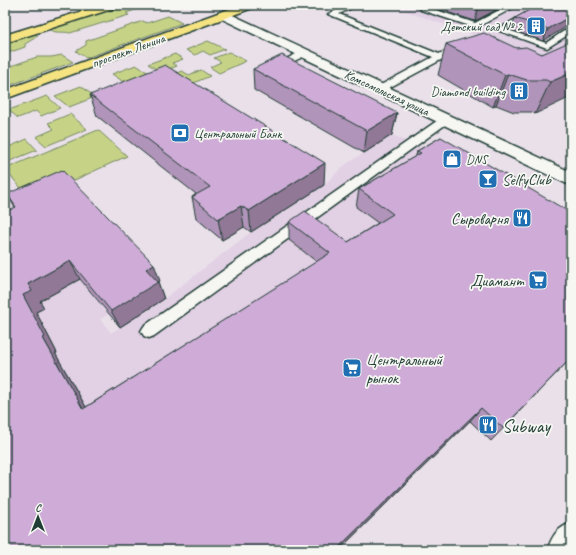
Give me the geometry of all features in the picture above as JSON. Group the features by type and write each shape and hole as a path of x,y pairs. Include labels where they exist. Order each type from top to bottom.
{"main road":[{"path":"5,39 114,5"},
{"name":"проспект Ленина","path":"5,95 217,12 251,5"},
{"name":"Комсомольская улица","path":"217,12 571,179"},
{"path":"563,550 571,539"}],"lane":[{"path":"354,5 332,14 440,57"},
{"path":"430,5 424,8 476,26 514,5"},
{"path":"533,12 502,30 547,46 570,33"},
{"path":"380,89 452,51 467,53"},
{"path":"268,69 304,53"},
{"path":"149,331 445,120"}],"shaded area":[{"path":"571,5 571,54 556,64 391,6"},
{"path":"392,135 436,155 356,207 389,231 5,480 5,196 70,284 80,279 109,314 100,319 111,333 164,299 251,232 324,185 345,165"}],"green space":[{"path":"126,5 148,6 126,13 129,15 70,33 51,31 49,29"},
{"path":"168,16 182,23 86,58 76,51 86,45 86,41 143,21 147,23"},
{"path":"34,34 38,36 25,44 25,47 5,54 5,43"},
{"path":"208,41 225,49 210,55 203,51 195,55 186,50"},
{"path":"229,52 246,61 219,73 210,67 221,62 214,58"},
{"path":"175,54 183,59 172,63 177,66 161,72 148,64"},
{"path":"62,55 73,62 5,87 5,68 37,57"},
{"path":"136,65 152,75 128,85 112,74"},
{"path":"201,70 210,76 184,87 168,76 182,71 189,75"},
{"path":"81,86 95,97 69,107 55,96"},
{"path":"47,96 60,108 41,116 36,111 18,118 9,110"},
{"path":"70,114 87,129 46,146 36,137 54,129 48,123"},
{"path":"98,130 127,156 31,200 5,169"},
{"path":"27,139 37,150 5,163 5,143 9,147"}],"building":[{"path":"463,5 488,5 478,10"},
{"path":"538,5 555,5 571,10 571,16 548,29 515,18"},
{"path":"484,33 516,48 526,47 542,54 567,43 571,44 571,73 550,82 546,80 527,80 508,74 505,75 446,44"},
{"path":"282,55 397,113 367,131 253,69"},
{"path":"165,65 325,163 249,211 241,206 218,219 192,197 210,187 90,95"},
{"name":"Центральный рынок","path":"441,137 571,213 571,358 503,428 481,408 336,550 5,550 5,212 16,207 7,194 62,170 154,264 146,269 158,282 111,311 70,261 28,284 32,291 23,295 45,337 43,338 83,409 330,253 289,222 305,211 348,242 393,214 359,189 421,153 417,151"}],"place":[{"name":"Детский сад № 2","path":"536,26"},
{"name":"Diamond building","path":"519,91"},
{"name":"Центральный Банк","path":"180,133"},
{"name":"DNS","path":"452,159"},
{"name":"SelfyClub","path":"488,179"},
{"name":"Сыроварня","path":"522,218"},
{"name":"Диамант","path":"538,280"},
{"name":"Центральный рынок","path":"352,368"},
{"name":"Subway","path":"488,425"}]}
